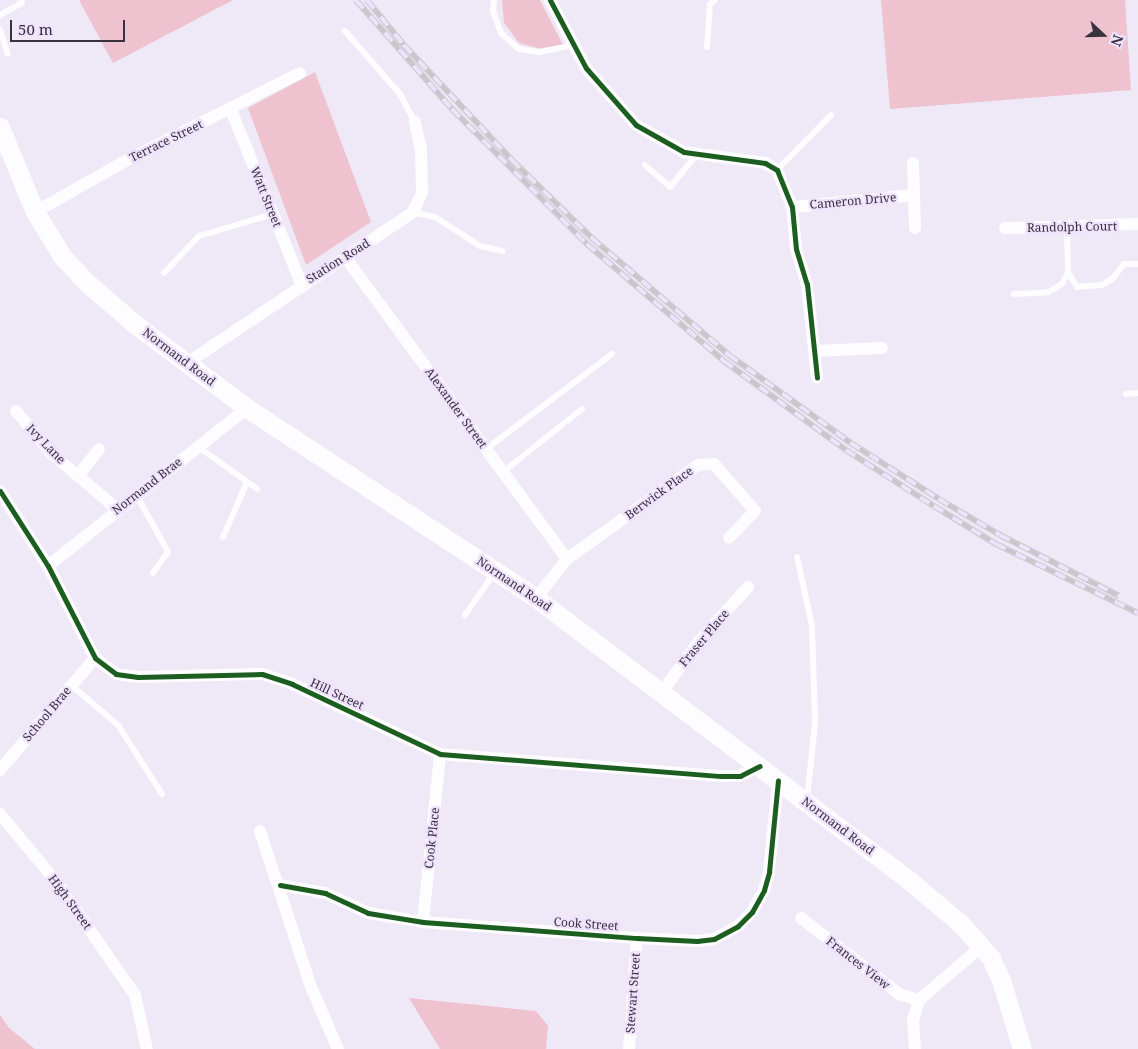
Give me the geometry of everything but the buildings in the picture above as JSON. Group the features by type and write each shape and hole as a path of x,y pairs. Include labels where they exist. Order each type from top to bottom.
{"main road":[{"name":"Normand Road","path":"0,127 35,212 73,270 186,363 247,408 536,598 760,766 947,911 982,946 1002,980 1022,1049"}],"street":[{"path":"550,0 586,68 636,125 684,152 765,163 777,170"},
{"name":"Terrace Street","path":"35,212 131,158 231,110 300,73"},
{"name":"Watt Street","path":"231,110 302,283"},
{"path":"413,212 422,193 421,149 415,122"},
{"name":"Cameron Drive","path":"913,163 915,228"},
{"name":"Cameron Drive","path":"777,170 792,207 796,248 806,284 818,378"},
{"name":"Cameron Drive","path":"792,207 914,196"},
{"name":"Station Road","path":"186,363 302,283 345,258 413,212"},
{"name":"Randolph Court","path":"1005,228 1066,228 1138,224"},
{"name":"Alexander Street","path":"345,258 567,559"},
{"path":"814,351 882,348"},
{"name":"Normand Brae","path":"48,566 136,494 247,408"},
{"name":"Ivy Lane","path":"16,411 37,438 78,476 118,509"},
{"path":"78,476 100,449"},
{"name":"Berwick Place","path":"536,598 567,559 698,464 714,464 755,511 729,538"},
{"name":"Hill Street","path":"0,491 48,566 95,658 116,674 138,678 262,674 292,684 440,754 721,776 740,776 760,766"},
{"name":"Fraser Place","path":"662,692 699,641 748,586"},
{"name":"School Brae","path":"0,770 95,658"},
{"name":"Cook Place","path":"423,922 440,754"},
{"name":"Cook Street","path":"280,885 324,893 368,913 423,922 637,938 697,941 714,938 738,926 752,912 769,872 778,780"},
{"name":"High Street","path":"0,814 55,880 135,995 147,1049"},
{"path":"260,831 280,885 311,987 338,1049"},
{"name":"Frances View","path":"801,918 899,994 919,1000"},
{"name":"Stewart Street","path":"629,1049 637,938"},
{"path":"915,1049 914,1020 919,1000 982,946"}],"lane":[{"path":"0,15 22,3 21,0"},
{"path":"494,0 493,11 501,33 519,49 540,52 574,46"},
{"path":"707,47 710,4 715,0"},
{"path":"0,30 8,54"},
{"path":"345,31 400,94 415,122"},
{"path":"777,170 831,115"},
{"path":"645,165 670,187 697,154"},
{"path":"413,212 435,217 480,246 502,251"},
{"path":"164,273 199,236 273,214"},
{"path":"1066,228 1068,272 1077,287 1102,285 1113,278 1124,264 1138,264"},
{"path":"1014,294 1049,292 1062,284 1068,272"},
{"path":"486,450 612,354"},
{"path":"1126,394 1138,393"},
{"path":"503,472 582,409"},
{"path":"197,446 257,489"},
{"path":"223,537 247,482"},
{"path":"136,494 168,552 153,573"},
{"path":"797,557 812,626 815,724 807,802"},
{"path":"465,616 496,571"},
{"path":"71,685 118,725 162,794"}],"shaded area":[{"path":"79,0 233,0 113,63"},
{"path":"502,0 540,0 563,45 545,50 519,43 504,23"},
{"path":"881,0 1125,0 1131,90 890,109"},
{"path":"315,72 371,222 306,265 248,108"},
{"path":"409,998 536,1011 548,1026 546,1049 440,1049"},
{"path":"0,1015 9,1028 35,1049 0,1049"}],"railway":[{"path":"356,0 452,109 587,244 724,361 846,450 996,544 1138,613"},
{"path":"367,0 404,45 512,160 592,238 729,355 851,443 939,499 1000,535 1119,596"}],"cycle path":[{"path":"550,0 586,68 636,125 684,152 765,163 777,170 792,207 796,249 807,284 817,377"},
{"path":"0,491 48,566 95,658 116,674 138,677 262,674 292,684 440,754 721,776 740,776 760,766"},
{"path":"280,885 325,893 368,913 423,922 637,938 697,941 714,939 738,926 752,912 764,890 769,872 778,780"}]}
